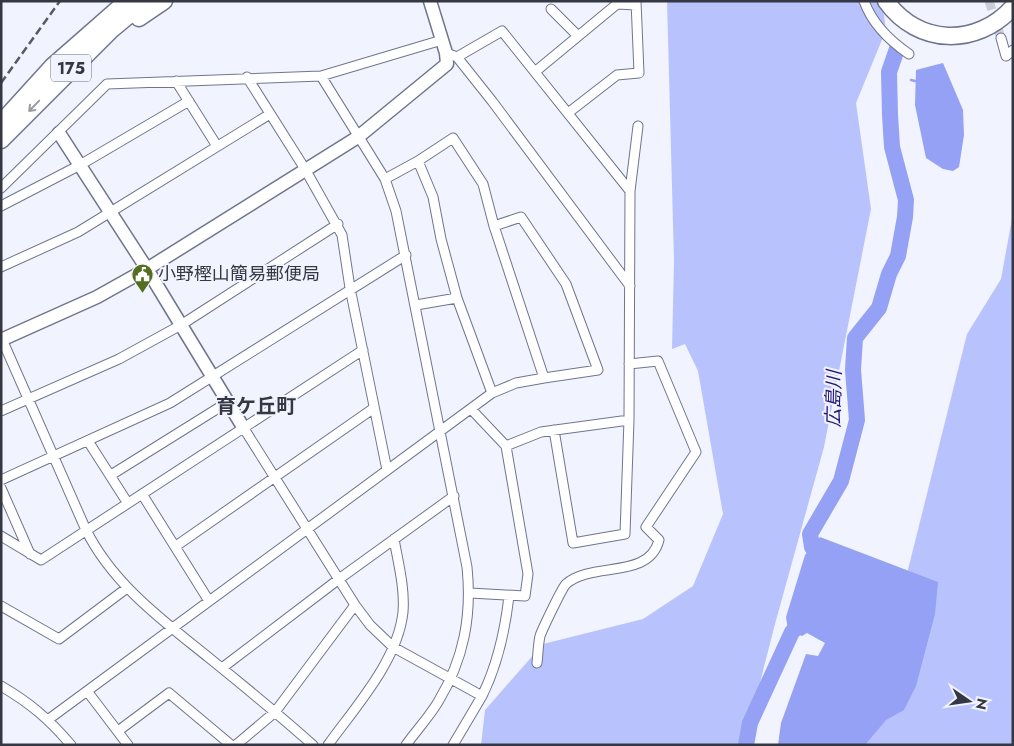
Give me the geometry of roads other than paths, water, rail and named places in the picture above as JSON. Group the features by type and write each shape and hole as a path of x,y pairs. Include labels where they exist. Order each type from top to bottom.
{"highway":[{"name":"175","path":"1,123 54,66 127,1"},
{"name":"175","path":"1,140 111,30 146,1"},
{"path":"57,82 140,17 164,1"},
{"path":"886,1 905,21 921,31 951,38 980,31 994,24 1013,7"},
{"path":"898,1 921,21 949,29 976,23 987,17 1003,1"}],"street":[{"path":"430,1 442,40 452,55 630,286"},
{"path":"864,1 870,15 884,33 909,54"},
{"path":"536,71 616,4 636,3 639,73 617,75 568,112"},
{"path":"551,9 578,36"},
{"path":"313,745 127,588 94,548 27,399 2,338 97,297 147,269 358,137 447,64 452,55 502,30 630,191"},
{"path":"1001,38 1010,53"},
{"path":"1,188 107,84 247,77 321,76 442,40"},
{"path":"321,76 385,179 396,211 454,496 470,593 468,626 450,679 438,703 406,745"},
{"path":"247,77 305,169 338,224 342,235 350,288 387,470"},
{"path":"176,81 218,146"},
{"path":"1,206 80,165 189,101"},
{"path":"1,267 78,232 270,114"},
{"path":"554,430 573,543 625,534 630,364 630,191 638,126"},
{"path":"59,133 147,269 243,427 355,605 370,625 393,647 482,696"},
{"path":"385,179 418,161 453,138 483,184 494,226 544,378"},
{"path":"418,161 433,198 441,239 457,298 492,393"},
{"path":"49,719 492,393 516,383 598,370 566,284 521,217 494,226"},
{"path":"1,411 119,360 181,325 338,224"},
{"path":"1,480 170,402 350,288 406,255"},
{"path":"416,305 457,298"},
{"path":"1,536 41,560 127,502 363,350"},
{"path":"537,663 540,636 566,584 584,576 646,562 656,550 659,540 646,527 696,452 658,361 630,364"},
{"path":"111,475 228,402"},
{"path":"176,546 374,408"},
{"path":"470,593 525,596 528,574 506,446 471,409"},
{"path":"506,446 542,432 629,420"},
{"path":"88,441 127,502"},
{"path":"1,488 30,554"},
{"path":"142,494 209,601"},
{"path":"222,668 339,579 454,496"},
{"path":"328,745 384,666 393,647 403,613 403,598 394,539"},
{"path":"1,606 59,639 127,588"},
{"path":"452,745 482,696 495,670 506,624 509,596"},
{"path":"236,745 275,712 355,605"},
{"path":"1,686 29,703 49,719 71,745"},
{"path":"87,691 128,745"},
{"path":"118,731 170,693 231,745"}],"waterway":[{"name":"広島川","path":"824,564 812,547 810,534 841,481 857,420 853,370 855,338 879,308 889,274 898,256 905,217 906,200 892,147 890,115 889,72 897,49"},
{"path":"911,80 915,81"},
{"name":"広島川","path":"746,745 750,723 792,632 807,618"}],"tunnel":[{"path":"989,1 1001,38"}],"railway":[{"path":"1,83 60,1"}],"place":[{"name":"小野樫山簡易郵便局","path":"142,293"}],"district":[{"name":"育ケ丘町","path":"256,406"}]}
